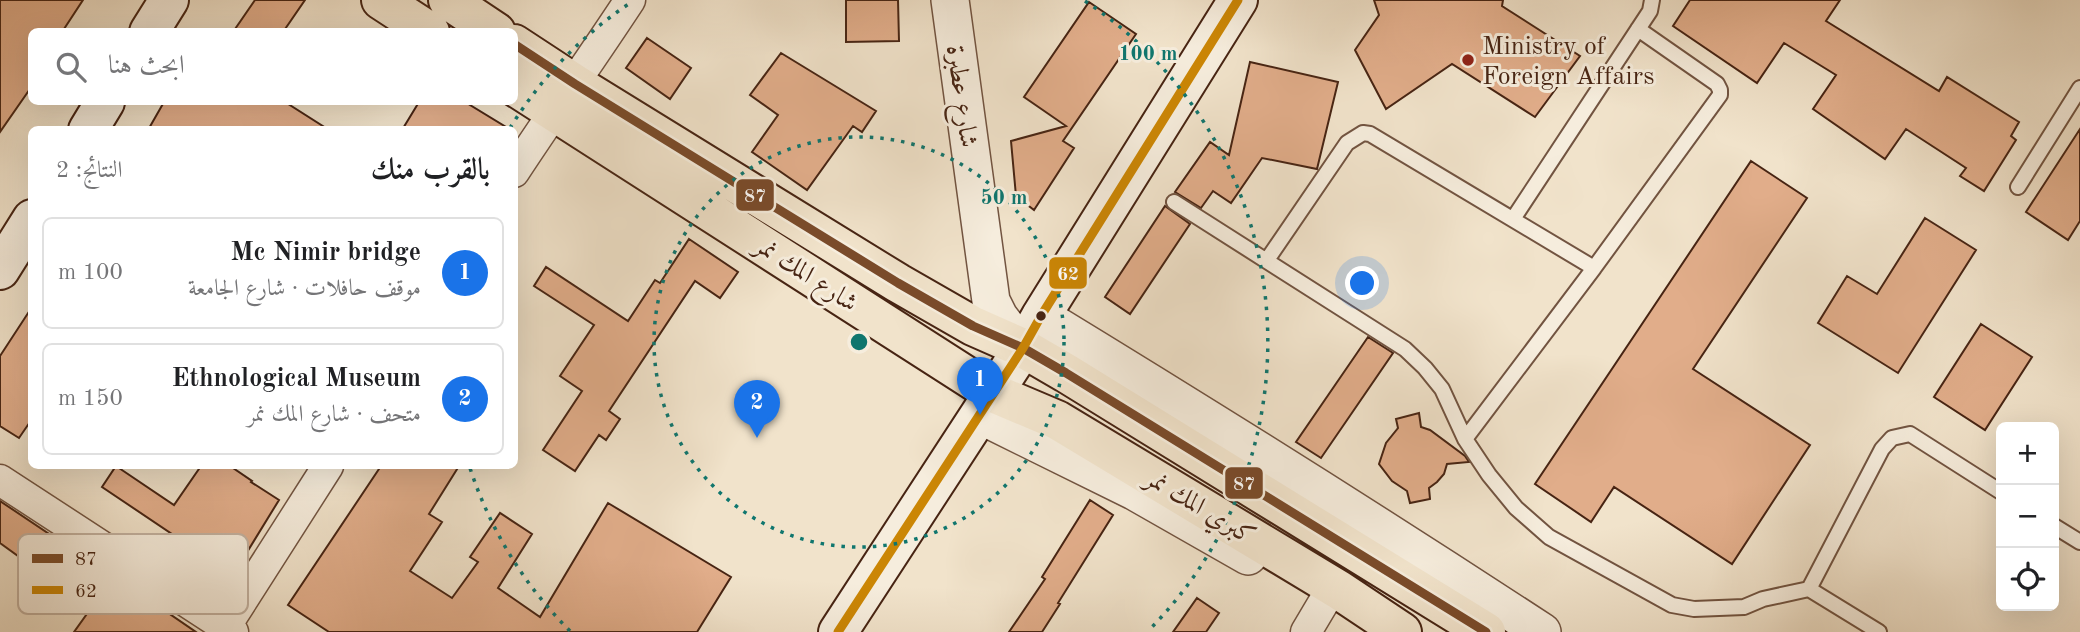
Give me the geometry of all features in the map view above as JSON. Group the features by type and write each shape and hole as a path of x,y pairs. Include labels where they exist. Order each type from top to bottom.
{"highway":[{"path":"381,0 424,28"},
{"path":"448,0 490,28"},
{"name":"شارع المك نمر","path":"518,48 564,97 986,404"},
{"name":"شارع المك نمر","path":"518,87 564,97 973,326 1032,332"},
{"name":"كبري المك نمر","path":"1032,332 1486,632"},
{"name":"كبري المك نمر","path":"986,404 1057,419 1339,590 1402,632"}],"main road":[{"path":"152,28 169,0"},
{"path":"838,632 1032,332 1238,0"},
{"path":"90,126 103,105"},
{"path":"0,270 28,225"}],"street":[{"path":"518,166 631,0"},
{"name":"شارع عطبرة","path":"950,0 991,300 999,317 1032,332"},
{"path":"1032,332 1327,492 1542,632"},
{"path":"986,404 1325,600 1374,632"},
{"path":"248,596 326,469"},
{"path":"0,481 81,534"},
{"path":"1306,632 1325,600"},
{"path":"203,614 227,630 237,614"}],"lane":[{"path":"1513,219 1650,11 1652,0"},
{"path":"1465,439 1720,95 1717,84 1638,29"},
{"path":"2018,187 2080,88"},
{"path":"1267,260 1347,143 1363,133 1370,134 1594,268"},
{"path":"1174,202 1405,349 1442,389 1465,439 1489,475 1516,508 1549,537 1672,605 1694,609 1744,607 1763,599 1808,589 1879,632"},
{"path":"1808,589 1882,449 1892,438 1910,434 1996,489"},
{"path":"2059,529 2080,542"}],"building":[{"path":"0,0 83,0 65,28 28,28 28,92 0,132"},
{"path":"255,0 305,0 286,28 236,28"},
{"path":"846,0 898,0 899,41 846,42"},
{"name":"Ministry of Foreign Affairs","path":"1374,0 1503,0 1502,6 1580,56 1535,117 1452,64 1386,109 1355,50 1379,15"},
{"path":"1690,0 1840,0 1826,21 1939,91 1947,77 2019,122 2011,136 2016,140 1984,191 1960,176 1966,168 1906,129 1885,159 1813,109 1836,75 1784,43 1757,83 1673,26"},
{"path":"1089,2 1136,34 1063,141 1074,148 1034,210 1016,196 1011,141 1066,126 1024,97"},
{"path":"647,38 691,68 670,99 626,68"},
{"path":"781,53 876,111 862,132 853,126 807,190 752,152 778,115 750,95"},
{"path":"1250,62 1338,82 1317,169 1262,158 1231,203 1213,191 1201,208 1175,192 1210,142 1229,155"},
{"path":"162,105 290,105 323,126 150,126"},
{"path":"417,105 470,105 504,126 404,126"},
{"path":"2080,129 2080,221 2068,240 2026,212"},
{"path":"1751,161 1807,198 1693,369 1810,445 1732,564 1614,487 1591,522 1535,484"},
{"path":"1165,206 1190,224 1130,314 1105,297"},
{"path":"1925,218 1976,250 1898,373 1818,323 1847,276 1877,294"},
{"path":"689,239 738,272 720,298 695,281 609,411 620,419 606,440 599,435 575,471 543,450 582,391 560,376 594,325 534,286 546,267 628,321 655,280 660,283"},
{"path":"28,313 28,425 19,438 0,426 0,356"},
{"path":"1981,324 2032,357 1985,430 1934,397"},
{"path":"1368,337 1393,353 1321,458 1296,442"},
{"path":"1419,413 1421,427 1430,430 1465,456 1469,462 1447,464 1444,474 1429,488 1430,499 1410,503 1407,491 1392,481 1379,464 1386,443 1398,428 1396,419"},
{"path":"114,469 120,469 174,505 199,469 234,469 279,500 248,551 248,534 172,534 102,487"},
{"path":"379,469 457,469 429,514 442,522 410,571 452,598 478,562 470,557 500,513 532,534 498,588 540,617 608,503 731,577 697,632 329,632 288,605"},
{"path":"1090,500 1113,515 1058,603 1060,604 1042,632 1009,632 1045,579 1042,577"},
{"path":"0,501 49,534 18,534 18,556 0,543"},
{"path":"1197,598 1219,613 1206,632 1173,632"},
{"path":"87,614 170,614 196,632 74,632"}],"transit line":[{"name":"62","path":"838,632 1023,348 1238,0"},
{"name":"87","path":"518,47 898,283 973,326 1023,348 1066,373 1486,632"}],"place":[{"name":"Ministry of Foreign Affairs","path":"1468,60"},
{"name":"Mc Nimir bridge","path":"980,415"},
{"name":"Ethnological Museum","path":"757,438"}]}
